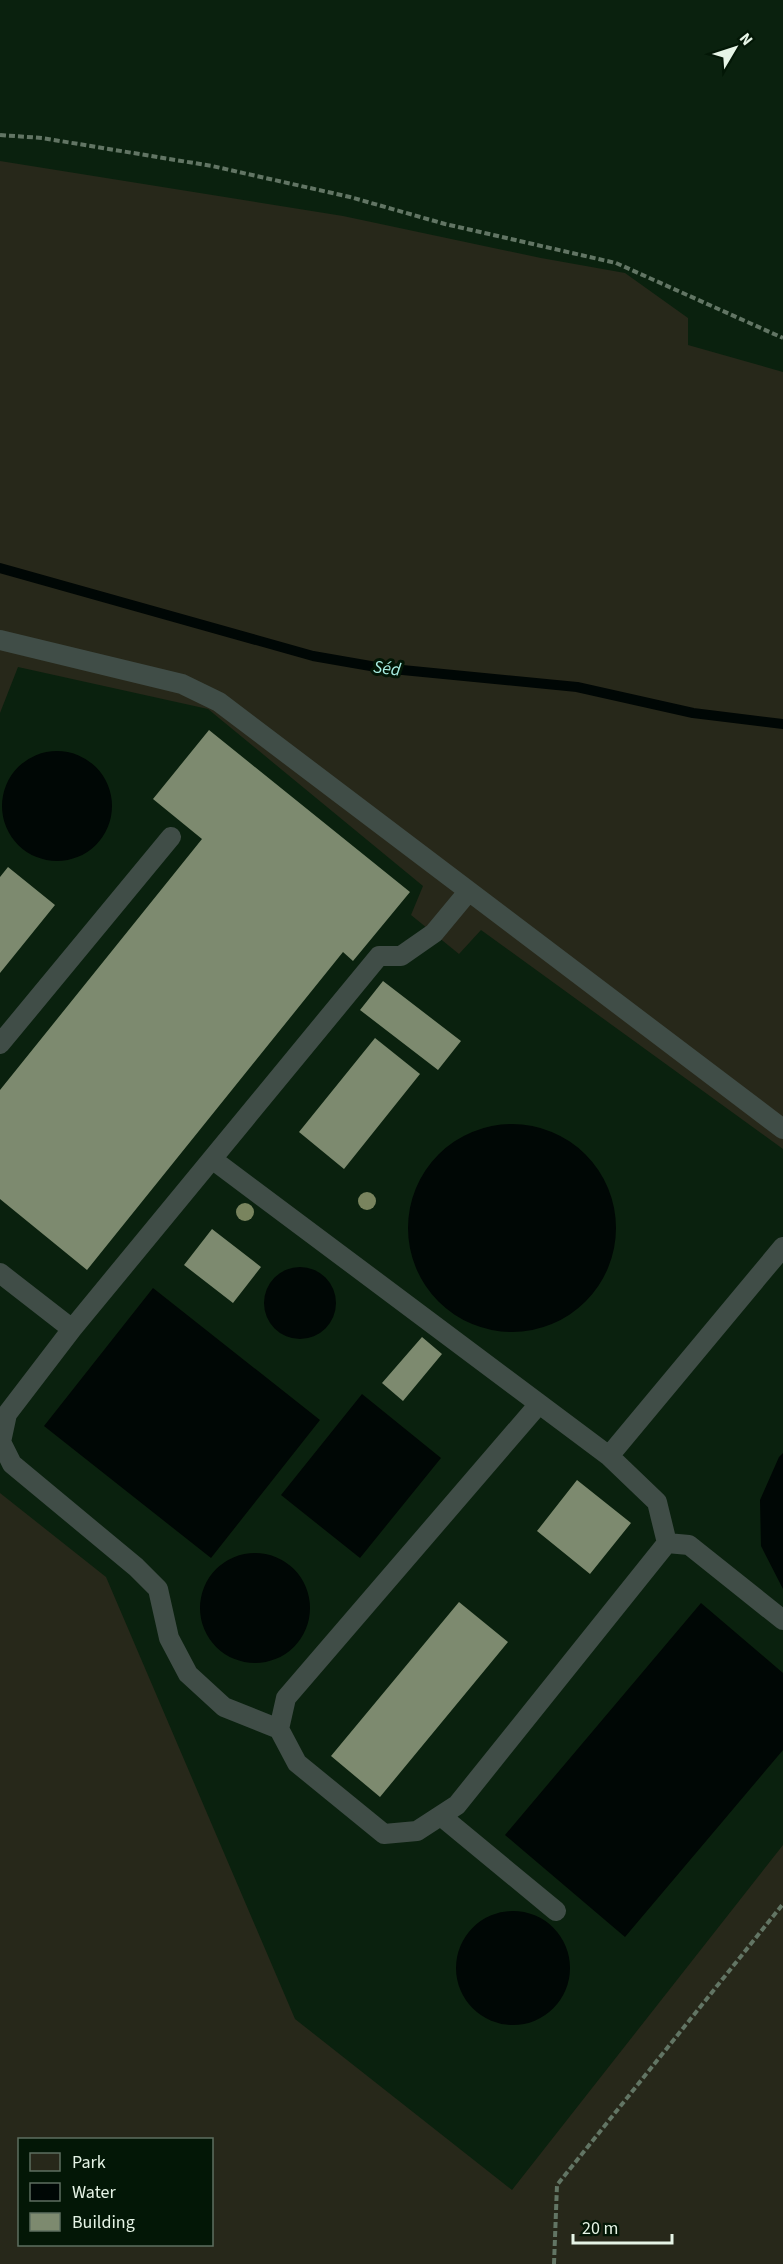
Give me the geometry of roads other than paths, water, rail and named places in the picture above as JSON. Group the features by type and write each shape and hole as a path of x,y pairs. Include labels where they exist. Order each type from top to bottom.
{"lane":[{"path":"0,640 182,684 219,702 783,1129"},
{"path":"0,1044 171,837"},
{"path":"468,892 434,933 401,957 379,956 72,1329 7,1414 1,1442 12,1464 136,1566 158,1589 169,1638 188,1674 224,1707 279,1729 297,1763 384,1834 417,1832 457,1805 667,1543"},
{"path":"212,1160 609,1456 657,1502 667,1543"},
{"path":"609,1456 783,1247"},
{"path":"0,1273 72,1329"},
{"path":"279,1729 286,1698 539,1404"},
{"path":"667,1543 689,1545 783,1620"},
{"path":"441,1816 556,1911"}],"water":[{"path":"57,751 78,755 96,767 108,785 112,806 108,827 96,845 78,857 57,861 36,857 18,845 6,827 2,806 6,785 18,767 36,755"},
{"path":"502,1124 522,1124 542,1128 561,1136 586,1154 608,1188 616,1218 612,1258 608,1268 586,1302 561,1320 542,1328 522,1332 502,1332 482,1328 463,1320 438,1302 420,1277 412,1258 408,1238 408,1218 412,1198 420,1179 438,1154 463,1136 482,1128"},
{"path":"300,1267 320,1273 330,1283 336,1303 330,1323 320,1333 300,1339 280,1333 270,1323 264,1303 270,1283 280,1273"},
{"path":"153,1288 320,1420 211,1558 44,1426"},
{"path":"362,1394 441,1458 360,1558 281,1495"},
{"path":"783,1453 783,1589 761,1546 760,1500 779,1457"},
{"path":"255,1553 276,1557 294,1569 306,1587 310,1608 306,1629 294,1647 276,1659 255,1663 234,1659 216,1647 204,1629 200,1608 204,1587 216,1569 234,1557"},
{"path":"701,1603 783,1673 783,1750 625,1937 505,1835"},
{"path":"513,1911 535,1916 553,1928 565,1946 570,1968 565,1990 553,2008 535,2020 513,2025 491,2020 473,2008 461,1990 456,1968 461,1946 473,1928 491,1916"}],"waterway":[{"name":"Séd","path":"0,568 313,656 382,668 577,687 693,713 783,724"}]}
